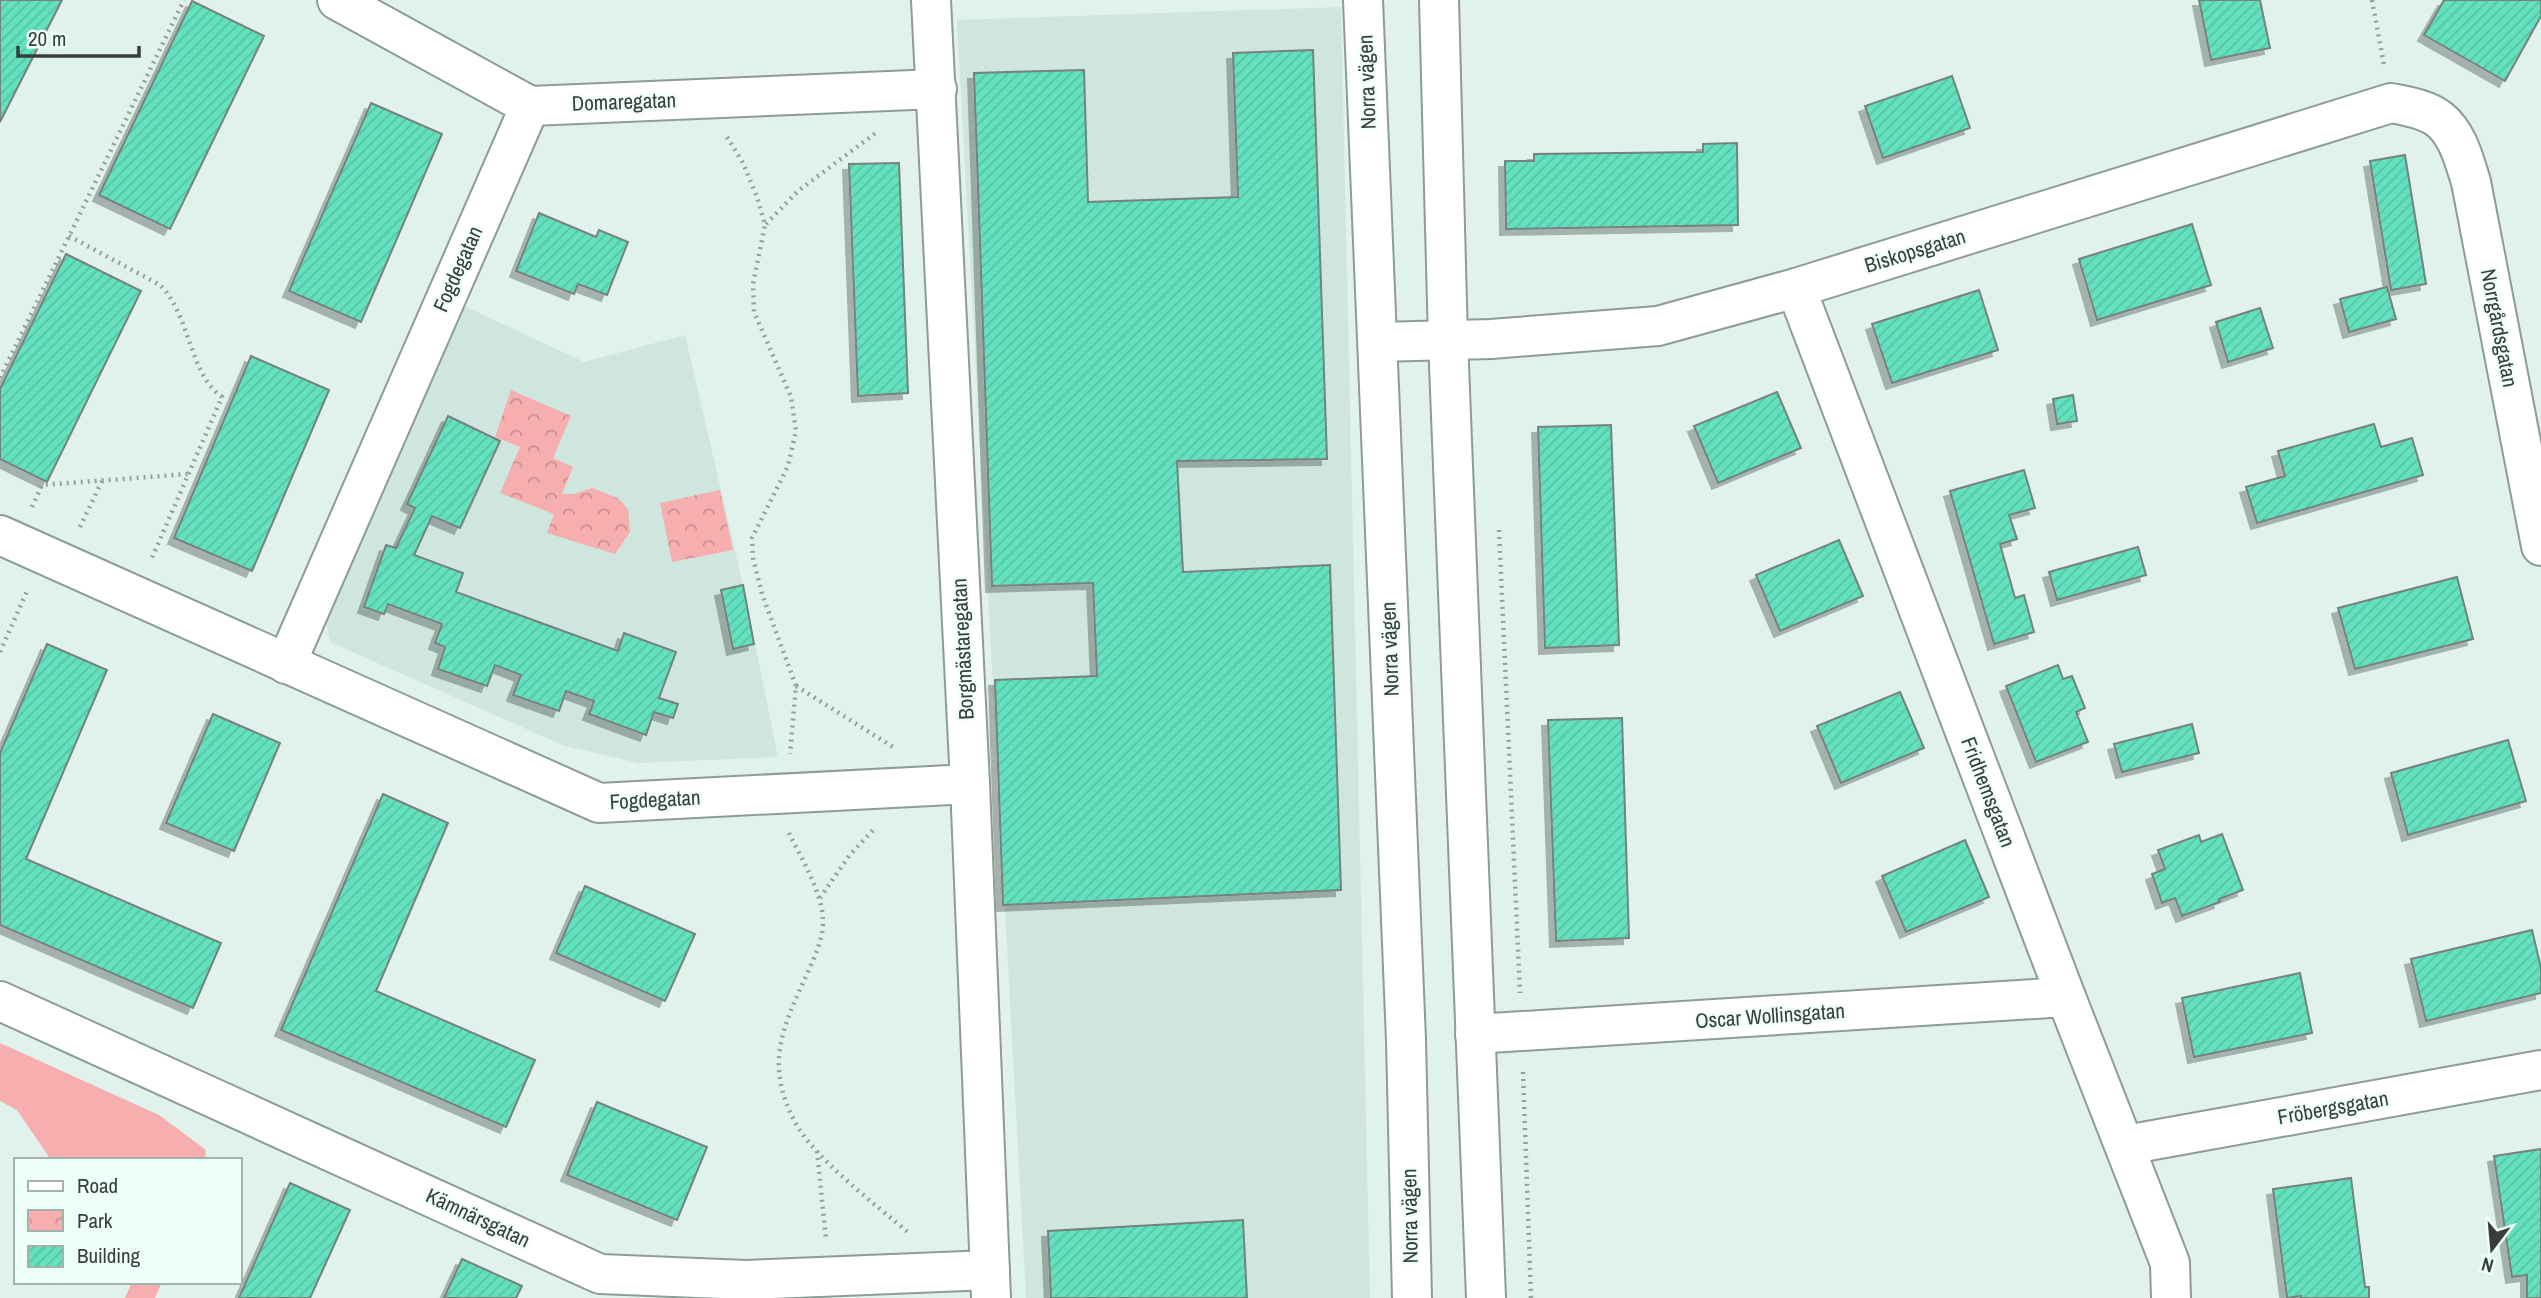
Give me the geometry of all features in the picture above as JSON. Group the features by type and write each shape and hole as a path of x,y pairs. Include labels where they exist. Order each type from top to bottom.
{"street":[{"path":"337,0 530,106"},
{"name":"Borgmästaregatan","path":"930,0 937,89 970,784 990,1284"},
{"name":"Norra vägen","path":"1363,0 1406,1040 1412,1298"},
{"path":"1439,0 1448,340 1486,1298"},
{"name":"Domaregatan","path":"530,106 937,89"},
{"name":"Biskopsgatan","path":"1378,342 1658,326 1796,288 2391,103"},
{"name":"Norrgårdsgatan","path":"2391,103 2419,110 2439,119 2461,148 2471,183 2541,545"},
{"name":"Fogdegatan","path":"286,663 530,106"},
{"name":"Fridhemsgatan","path":"1796,288 2170,1263 2172,1298"},
{"name":"Fogdegatan","path":"14,526 59,546 286,663 598,803 970,784"},
{"name":"Oscar Wollinsgatan","path":"1475,1034 2066,997"},
{"name":"Kämnärsgatan","path":"0,1001 600,1274 746,1280 990,1284"},
{"name":"Fröbergsgatan","path":"2126,1145 2541,1070"}],"path":[{"path":"0,378 184,0"},
{"path":"2372,0 2391,103"},
{"path":"765,225 798,191 882,128"},
{"path":"726,134 743,163 765,225 753,284 754,312 791,397 796,431 788,466 752,538 753,558 762,594 796,686 789,765"},
{"path":"69,236 160,285 169,293 205,381 222,397 146,571"},
{"path":"14,526 42,485 188,474"},
{"path":"0,652 59,546 102,480"},
{"path":"1499,527 1531,1298"},
{"path":"796,686 903,753"},
{"path":"784,822 820,899 823,924 819,947 782,1032 778,1056 783,1096 796,1125 817,1151 912,1236"},
{"path":"820,899 841,866 878,826"},
{"path":"817,1151 827,1250"}],"shaded area":[{"path":"1341,7 1370,1298 1026,1298 957,20"},
{"path":"462,305 584,362 685,335 743,585 778,757 639,763 565,746 330,642 324,610"}],"green space":[{"path":"511,390 571,416 553,458 573,467 562,494 574,494 592,488 618,498 628,509 630,532 615,554 547,533 554,514 500,493 520,447 495,437"},
{"path":"720,490 733,550 672,562 660,503"},
{"path":"0,1043 159,1115 206,1150 205,1158 50,1158 17,1110 0,1101"},
{"path":"131,1284 161,1284 155,1298 125,1298"}],"building":[{"path":"0,0 62,0 0,122"},
{"path":"2199,0 2260,0 2270,48 2211,60"},
{"path":"2444,0 2541,0 2541,16 2505,81 2424,35"},
{"path":"192,1 264,36 170,229 99,195"},
{"path":"1313,50 1327,459 1177,461 1183,572 1330,565 1341,890 1003,905 995,680 1097,676 1093,583 992,586 974,73 1084,70 1088,202 1238,197 1233,53"},
{"path":"1952,76 1970,128 1883,158 1865,106"},
{"path":"371,103 442,134 361,322 289,291"},
{"path":"1737,143 1738,225 1506,229 1505,161 1534,161 1534,154 1703,152 1703,144"},
{"path":"2405,155 2426,284 2391,290 2370,161"},
{"path":"899,163 908,393 858,396 849,164"},
{"path":"539,213 596,237 599,230 628,242 607,295 578,284 574,294 516,271"},
{"path":"2192,224 2211,285 2097,320 2079,259"},
{"path":"66,254 141,291 47,482 0,459 0,389"},
{"path":"2387,287 2396,319 2349,332 2340,299"},
{"path":"1979,290 1998,350 1892,383 1872,324"},
{"path":"2260,308 2273,348 2228,362 2216,322"},
{"path":"251,356 329,390 252,571 174,538"},
{"path":"1777,392 1801,448 1718,483 1694,426"},
{"path":"2073,395 2077,421 2057,424 2053,399"},
{"path":"448,416 500,441 460,528 432,516 414,555 463,573 456,592 618,651 624,633 676,652 659,698 678,704 673,718 654,712 646,735 589,714 594,701 566,691 559,711 513,695 521,675 495,665 487,686 438,669 445,647 435,643 442,624 388,604 384,614 364,607 386,545 396,548 415,508 407,504"},
{"path":"2374,424 2381,447 2412,438 2423,475 2257,523 2246,487 2285,476 2278,451"},
{"path":"1611,425 1619,645 1545,648 1538,427"},
{"path":"2024,470 2035,508 2009,515 2017,539 2000,544 2015,598 2024,595 2034,632 1994,644 1950,491"},
{"path":"1839,540 1863,596 1780,631 1756,575"},
{"path":"2138,547 2146,575 2057,600 2049,572"},
{"path":"2457,577 2473,639 2355,669 2338,608"},
{"path":"743,585 754,644 733,649 721,590"},
{"path":"47,644 107,670 26,859 221,943 193,1008 0,925 0,753"},
{"path":"2058,665 2063,679 2072,676 2085,708 2076,712 2088,742 2036,762 2006,686"},
{"path":"1900,692 1924,748 1841,783 1817,726"},
{"path":"213,714 280,743 234,851 166,823"},
{"path":"1622,718 1629,938 1556,941 1548,720"},
{"path":"2192,724 2199,753 2122,772 2114,744"},
{"path":"2508,740 2526,801 2408,835 2391,773"},
{"path":"383,794 448,823 376,991 535,1060 506,1127 281,1030"},
{"path":"2222,834 2243,890 2182,916 2175,898 2162,903 2152,874 2165,869 2158,850 2199,835 2201,842"},
{"path":"1965,840 1989,897 1906,932 1882,876"},
{"path":"585,886 695,934 665,1001 556,953"},
{"path":"2532,930 2541,968 2541,993 2426,1021 2411,959"},
{"path":"2300,973 2312,1033 2194,1057 2182,998"},
{"path":"597,1102 707,1147 677,1220 567,1175"},
{"path":"2541,1149 2541,1298 2527,1298 2527,1275 2512,1277 2494,1156"},
{"path":"2351,1178 2365,1287 2369,1287 2369,1298 2287,1298 2273,1189"},
{"path":"290,1183 350,1210 310,1298 239,1298"},
{"path":"1243,1220 1247,1298 1051,1298 1048,1231"},
{"path":"462,1259 522,1286 516,1298 444,1298"}]}
